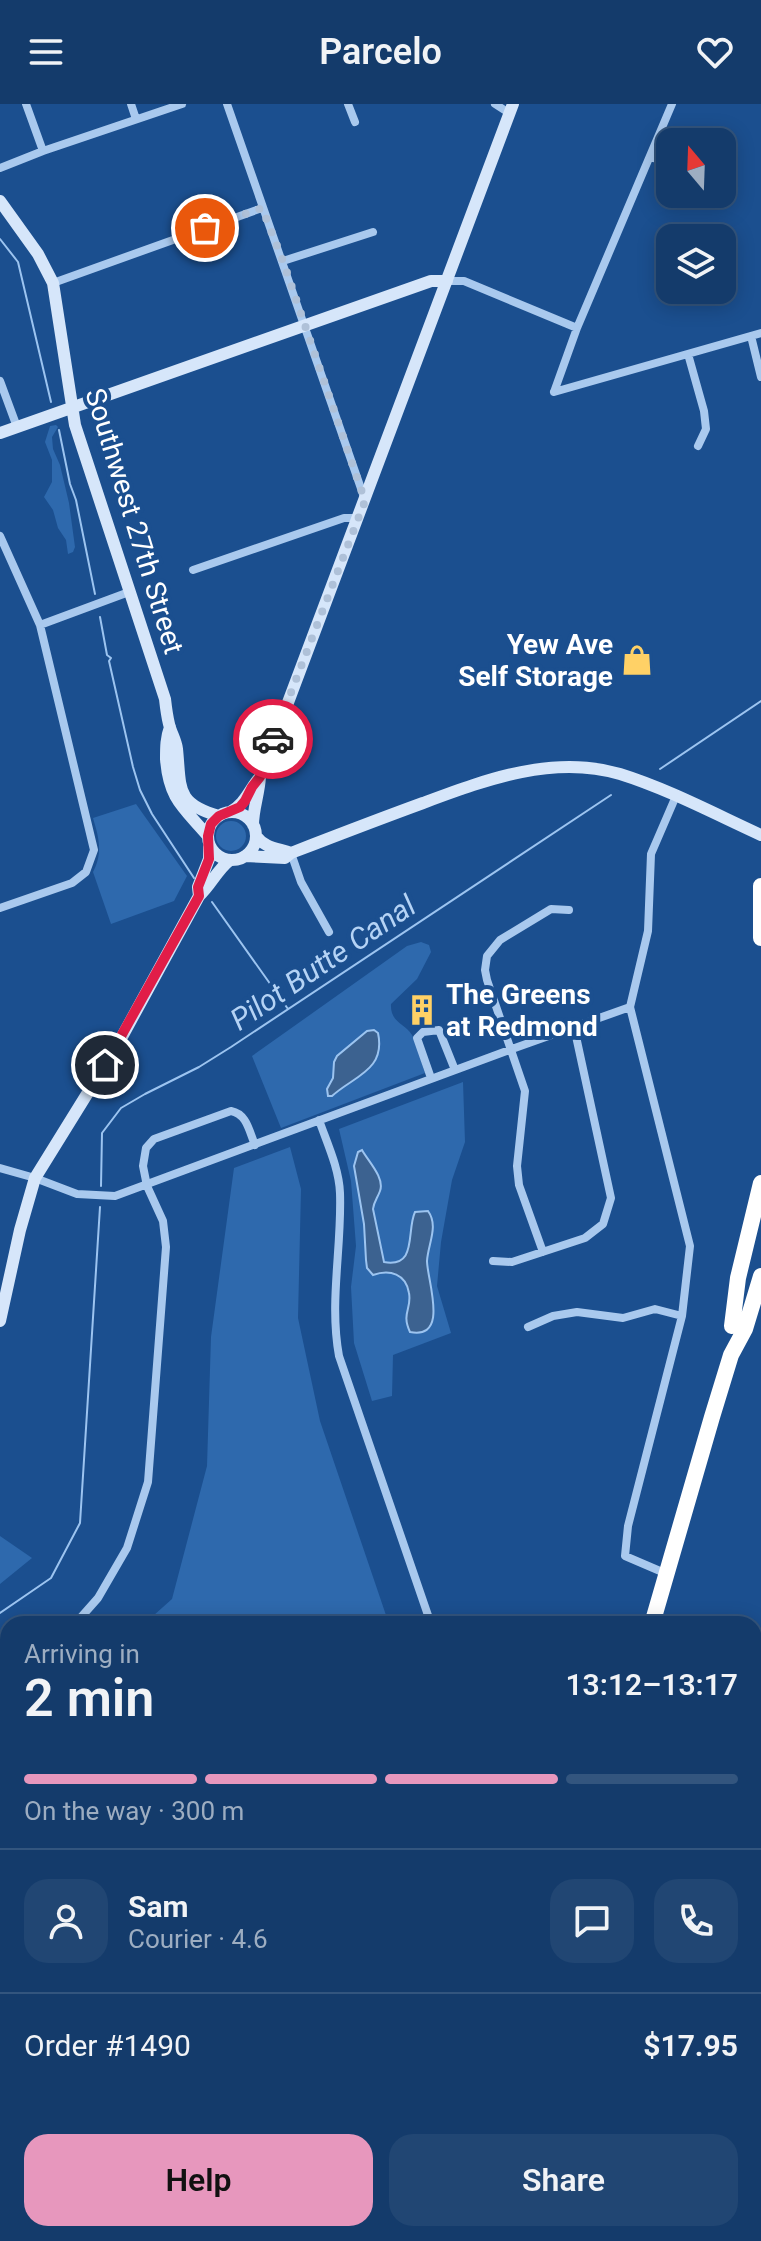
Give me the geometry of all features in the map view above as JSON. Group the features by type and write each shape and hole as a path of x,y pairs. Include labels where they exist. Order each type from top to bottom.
{"highway":[{"path":"761,886 761,938"},
{"path":"731,1355 738,1278 761,1183"},
{"path":"732,1326 761,1223"},
{"path":"654,1616 731,1355 745,1329 760,1281"}],"main road":[{"path":"245,856 254,845 253,815 260,777 511,108"},
{"name":"Southwest 27th Street","path":"0,201 38,254 53,283 75,425 165,699 177,745 178,778 183,793 190,804 201,811 224,814"},
{"path":"0,433 431,281 447,281"},
{"name":"Southwest 27th Street","path":"170,727 165,740 167,776 172,791 208,840"},
{"path":"0,1321 35,1178 118,1044 199,896 230,860 245,856 285,858 291,853 490,778 532,770 575,767 618,774 676,796 761,835"},
{"path":"199,896 198,887 209,859 211,824 240,807 260,777"},
{"path":"224,814 244,815 262,844 291,853"},
{"path":"208,840 215,853 230,860"}],"street":[{"path":"26,104 43,151"},
{"path":"131,104 136,119"},
{"path":"0,168 182,104"},
{"path":"227,104 365,501"},
{"path":"348,104 355,122"},
{"path":"495,104 511,108"},
{"path":"672,104 577,328 554,392 761,333"},
{"path":"651,157 656,159"},
{"path":"53,283 262,208"},
{"path":"283,261 373,232"},
{"path":"447,281 464,281 577,328"},
{"path":"751,336 761,377"},
{"path":"688,354 699,387 706,429 698,446"},
{"path":"0,381 17,427"},
{"path":"193,570 344,518 357,518"},
{"path":"0,536 40,625 94,850 86,872 72,883 0,908"},
{"path":"40,625 129,592"},
{"path":"667,1574 625,1556 628,1526 682,1316 690,1246 630,1007 648,931 651,854 676,796"},
{"path":"291,853 301,882 329,932"},
{"path":"543,1252 519,1185 517,1166 525,1091 485,974 487,956 500,940 551,909 569,910"},
{"path":"0,1168 77,1194 115,1196 630,1007"},
{"path":"493,1261 512,1262 585,1238 603,1224 611,1198 574,1027"},
{"path":"431,1078 417,1038 423,1032 439,1030 455,1070"},
{"path":"82,1616 98,1598 127,1548 148,1482 166,1247 163,1221 147,1186 143,1160 146,1148 154,1139 231,1111 243,1117 255,1145"},
{"path":"319,1120 335,1165 340,1191 335,1325 339,1356 428,1616"},
{"path":"528,1327 553,1316 577,1312 623,1318 655,1309 682,1316"}],"shaded area":[{"path":"50,426 58,427 52,437 53,449 69,503 75,547 68,554 66,540 44,497 52,482 52,460 45,442"},
{"path":"136,804 187,876 174,901 111,924 93,872 99,845 93,818"},
{"path":"231,821 242,825 246,836 242,847 231,851 220,847 216,836 220,825"},
{"name":"The Greens at Redmond","path":"421,942 429,945 431,952 417,979 391,1004 391,1010 395,1019 412,1035 425,1073 281,1128 252,1056 407,946"},
{"path":"367,1031 378,1033 379,1046 373,1064 328,1096 327,1089 333,1078 337,1056"},
{"name":"The Greens at Redmond","path":"463,1082 465,1142 452,1180 437,1286 451,1333 393,1355 392,1396 372,1401 354,1343 351,1287 356,1246 351,1181 339,1129"},
{"path":"290,1147 301,1189 298,1318 320,1421 386,1616 153,1616 172,1599 207,1466 211,1337 234,1168"},
{"path":"362,1150 381,1186 373,1209 384,1262 395,1262 406,1254 415,1212 428,1211 433,1223 427,1261 433,1318 430,1327 422,1332 410,1332 407,1326 410,1298 401,1277 391,1273 373,1275 367,1268 364,1224 354,1166 358,1152"},
{"path":"0,1536 32,1558 0,1584"}],"waterway":[{"path":"0,239 18,262 51,402"},
{"path":"59,430 95,594"},
{"path":"100,617 140,790 194,878"},
{"name":"Pilot Butte Canal","path":"660,769 761,701"},
{"name":"Pilot Butte Canal","path":"101,1186 102,1133 121,1108 231,1047 611,795"},
{"path":"212,902 288,1009"},
{"name":"Pilot Butte Canal","path":"0,1613 51,1578 80,1523 100,1207"}],"way so far":[{"path":"205,228 262,208 365,501 273,739"}],"place":[{"name":"Yew Ave Self Storage","path":"637,660"},
{"name":"The Greens at Redmond","path":"422,1010"}],"route":[{"path":"105,1065 199,896 198,887 209,859 211,824 245,801 260,777 273,739"}]}
